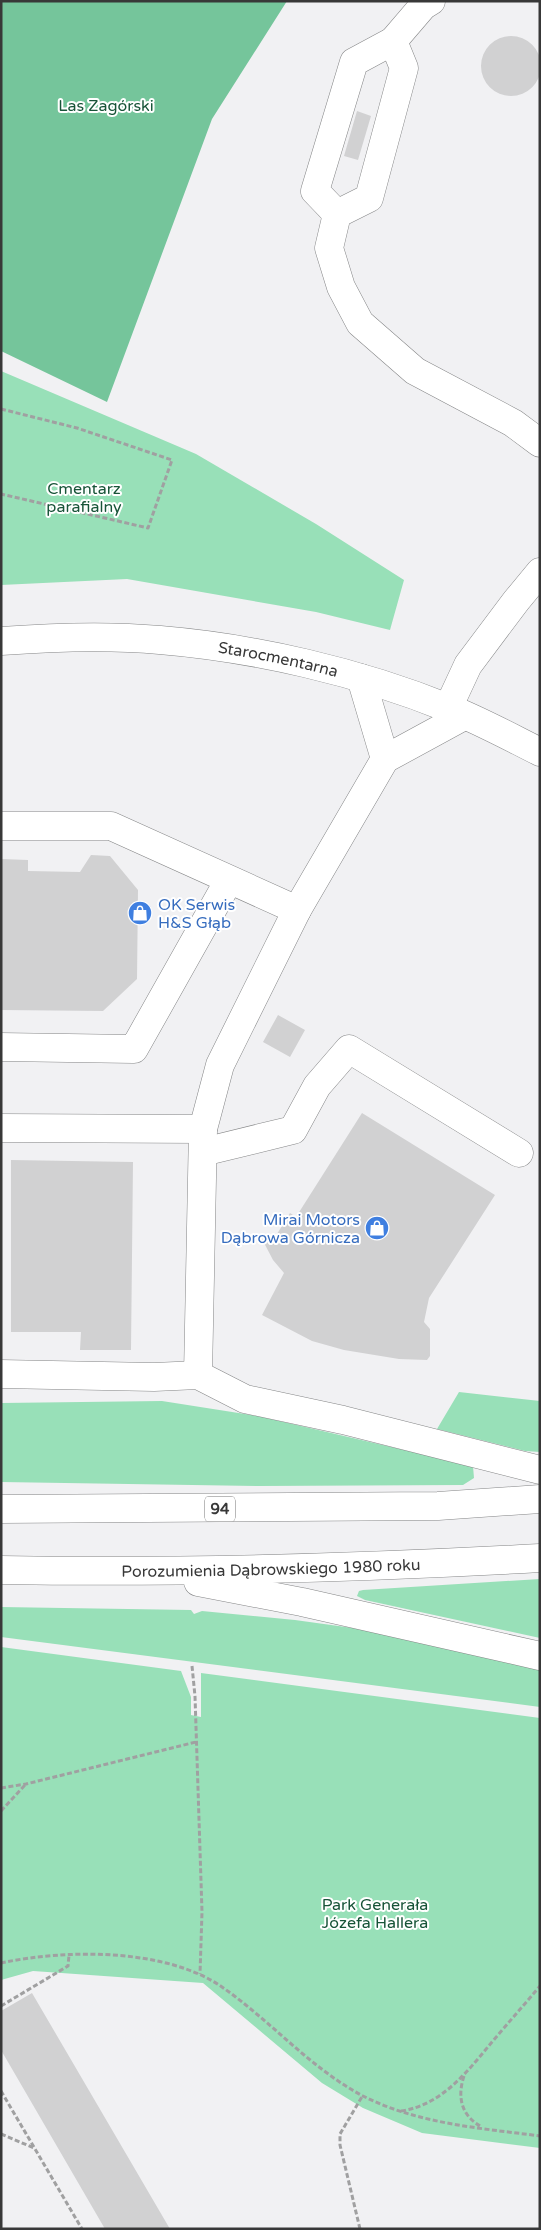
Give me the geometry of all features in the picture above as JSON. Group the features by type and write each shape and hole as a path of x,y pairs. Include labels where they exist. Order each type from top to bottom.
{"main road":[{"path":"337,214 315,191 354,62 393,41 423,6 431,1"},
{"path":"337,214 369,198 404,68 393,41"},
{"path":"337,214 329,248 341,287 360,323 415,371 513,423 540,443"},
{"path":"198,1375 203,1141 220,1066 297,910 385,758 456,712 468,665 516,600 540,572"},
{"name":"Starocmentarna","path":"1,641 54,638 160,640 221,648 284,660 361,678 456,712 540,752"},
{"path":"361,678 385,758"},
{"path":"1,826 111,826 297,910"},
{"path":"1,1047 134,1049 229,880"},
{"path":"1,1128 203,1141 293,1130 317,1086 349,1049 519,1153"},
{"path":"1,1374 154,1377 198,1375 245,1399 343,1420 540,1470"},
{"name":"94","path":"1,1509 88,1510 438,1506 540,1499"},
{"name":"Porozumienia Dąbrowskiego 1980 roku","path":"1,1570 142,1572 414,1565 540,1558"},
{"path":"142,1572 311,1604 540,1656"}],"path":[{"path":"1,409 77,428 172,460 148,528 1,494"},
{"path":"192,1666 202,1912 200,1974"},
{"path":"1,1788 26,1784 196,1742"},
{"path":"1,1811 26,1784"},
{"path":"1,2006 68,1966 69,1955"},
{"path":"1,1963 38,1957 69,1955 146,1958 165,1962 200,1974 222,1986 323,2070 363,2095 398,2111 431,2120 540,2136"},
{"path":"398,2111 419,2106 439,2096 465,2074 540,1986"},
{"path":"465,2074 461,2086 462,2104 470,2119 485,2128"},
{"path":"1,2091 82,2229"},
{"path":"360,2229 340,2145 340,2134 363,2095"},
{"path":"1,2134 34,2148"}],"green space":[{"name":"Las Zagórski","path":"1,1 287,1 212,119 107,402 1,351"},
{"name":"Cmentarz parafialny","path":"1,371 196,454 316,524 404,580 390,630 316,612 127,579 1,585"},
{"path":"459,1392 540,1401 540,1452 525,1451 437,1429"},
{"path":"162,1401 258,1416 473,1466 474,1478 463,1485 259,1486 1,1482 1,1403"},
{"path":"540,1579 540,1638 365,1600 357,1596 359,1591 363,1590"},
{"path":"1,1607 191,1610 194,1614 202,1611 295,1620 360,1629 540,1670 540,1707 1,1637"},
{"name":"Park Generała Józefa Hallera","path":"1,1647 181,1671 191,1697 191,1715 201,1717 201,1673 540,1718 540,2148 422,2133 363,2108 322,2083 203,1983 33,1971 1,1980"}],"building":[{"path":"505,36 517,36 528,41 536,49 541,60 539,78 528,91 517,96 505,96 494,91 486,83 481,72 481,60 486,49 494,41"},
{"path":"357,111 371,116 358,160 344,156"},
{"path":"91,855 110,856 138,890 137,979 103,1011 1,1010 1,859 28,860 28,871 80,872"},
{"path":"278,1015 305,1030 290,1057 263,1042"},
{"name":"Mirai Motors Dąbrowa Górnicza","path":"362,1113 495,1195 429,1298 424,1322 430,1329 430,1356 427,1360 399,1359 344,1350 312,1341 262,1315 284,1273 273,1260 262,1239 272,1242 290,1213 296,1217"},
{"path":"11,1160 133,1162 131,1350 80,1350 81,1332 11,1332"},
{"path":"32,1993 170,2229 105,2229 1,2050 1,2011"}],"place":[{"name":"OK Serwis H&S Głąb","path":"140,913"},
{"name":"Mirai Motors Dąbrowa Górnicza","path":"377,1228"}]}
